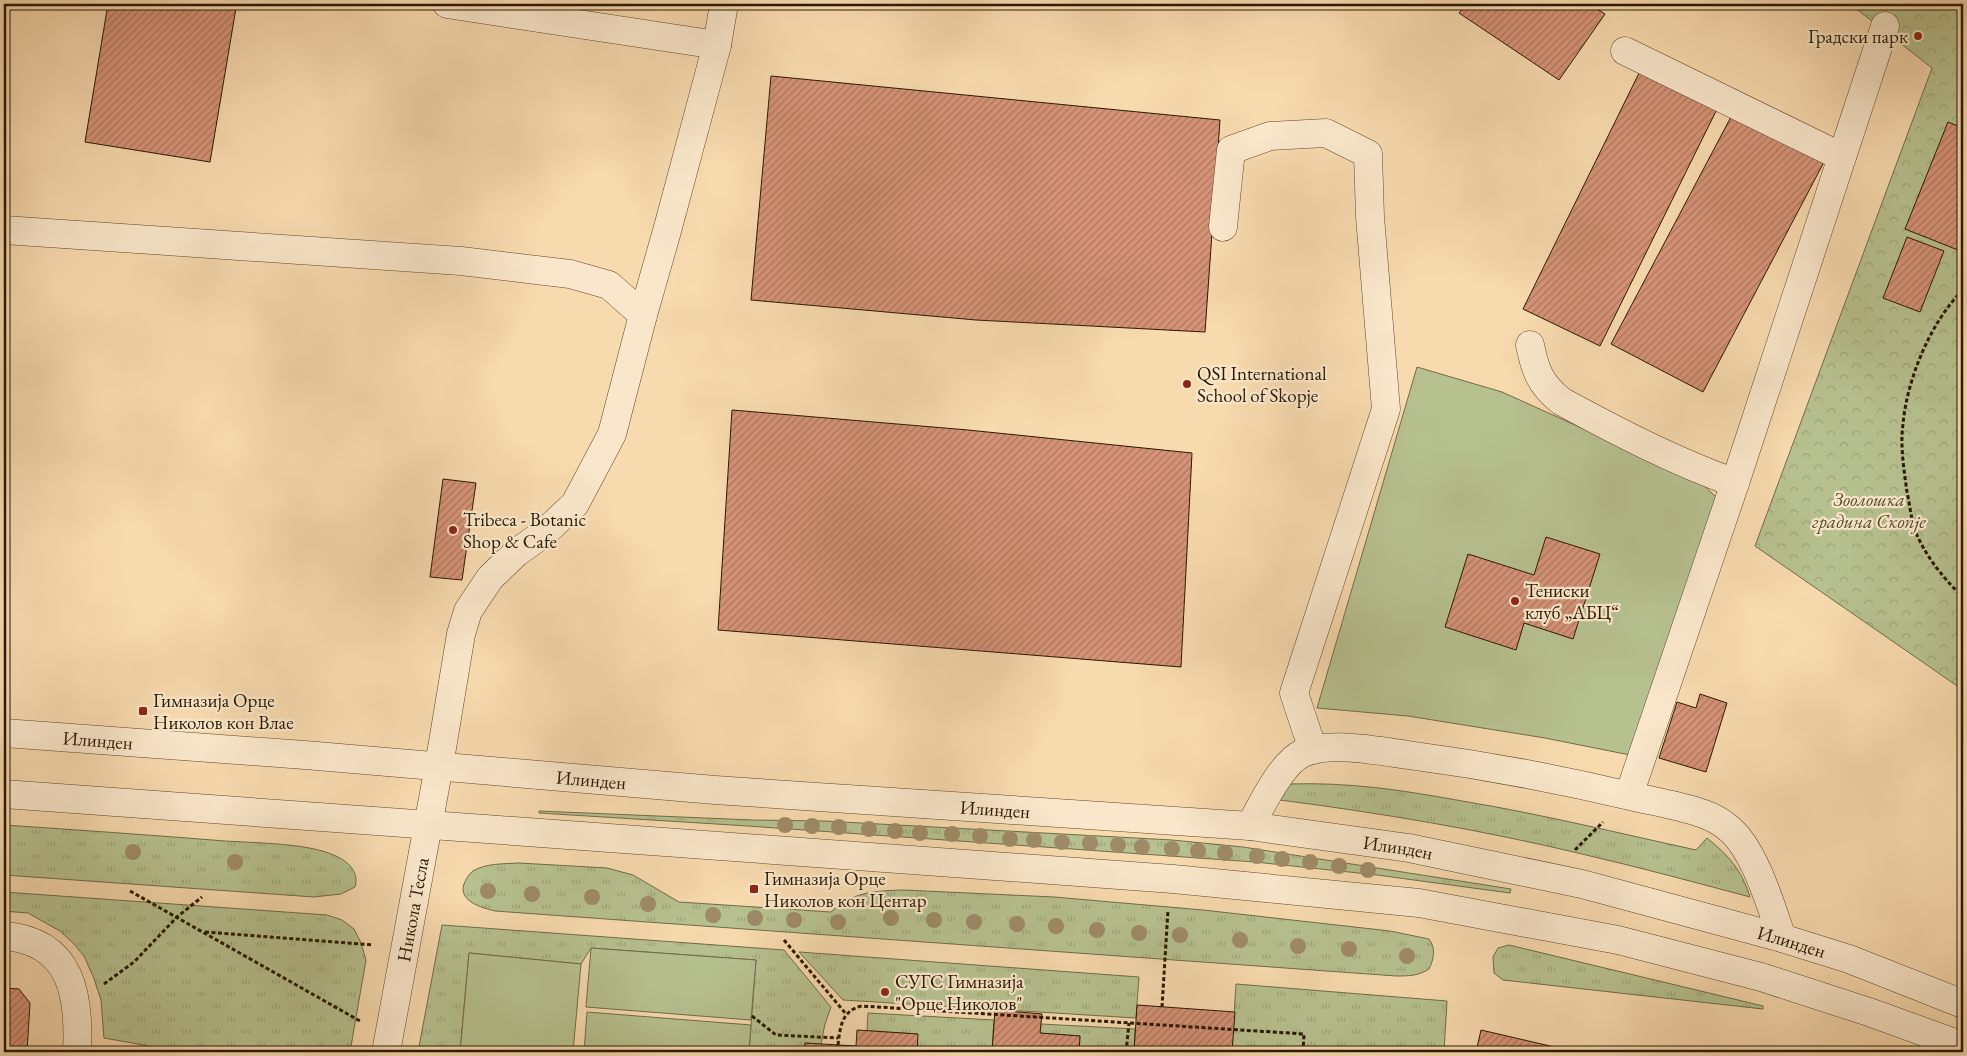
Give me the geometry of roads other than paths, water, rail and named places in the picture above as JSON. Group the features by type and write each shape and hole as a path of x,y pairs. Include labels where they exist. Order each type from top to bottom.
{"street":[{"path":"447,4 717,45"},
{"name":"Никола Тесла","path":"386,1052 439,766 461,634 468,611 490,578 516,553 544,533 575,504 612,434 717,45 724,4"},
{"path":"1629,795 1735,483 1885,26"},
{"path":"1625,51 1842,157"},
{"path":"1223,227 1231,150 1270,136 1326,133 1368,154 1370,217 1386,409 1294,692 1313,750"},
{"path":"4,230 462,261 570,274 609,286 643,315"},
{"path":"1530,345 1539,377 1548,391 1561,401 1647,447 1693,468 1735,483"},
{"name":"Илинден","path":"4,733 439,766 715,790 1250,826 1409,848 1548,877 1681,910 1849,959 1963,1004"},
{"path":"1250,826 1289,763 1303,753 1313,750 1349,749 1466,763 1550,777 1704,814 1729,828 1738,837 1748,853 1782,938"},
{"path":"4,794 1174,879 1419,903 1618,940 1752,974 1869,1012 1963,1046"},
{"path":"4,936 20,937 44,948 55,958 72,982 76,1005 77,1052"}],"place":[{"name":"Градски парк","path":"1918,36"},
{"name":"QSI International School of Skopje","path":"1187,384"},
{"name":"Tribeca - Botanic Shop & Cafe","path":"453,530"},
{"name":"Тениски клуб „АБЦ“","path":"1515,601"},
{"name":"Гимназија Орце Николов кон Влае","path":"143,711"},
{"name":"Гимназија Орце Николов кон Центар","path":"754,889"},
{"name":"СУГС Гимназија \"Орце Николов\"","path":"885,992"}],"park label":[{"name":"Зоолошка градина Скопје","path":"1869,510"}]}
